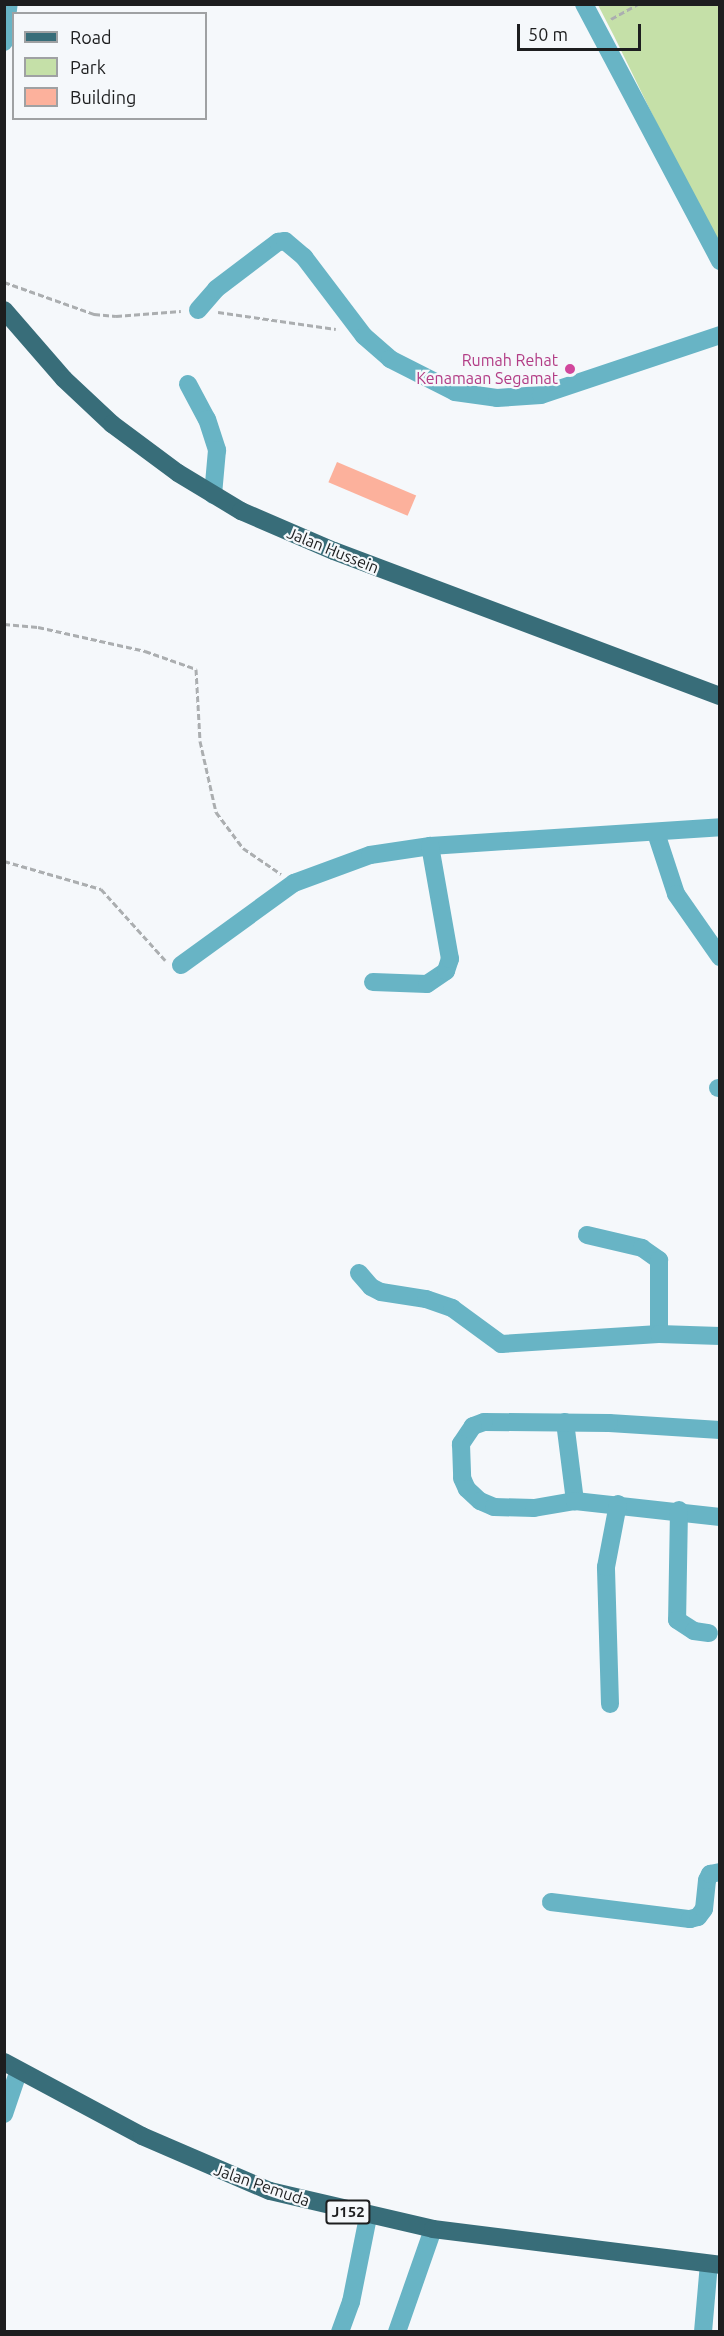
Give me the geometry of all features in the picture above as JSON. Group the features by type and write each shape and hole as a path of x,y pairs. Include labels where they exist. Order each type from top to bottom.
{"main road":[{"name":"Jalan Hussein","path":"4,310 87,402 155,457 213,495 334,551 720,696"},
{"name":"Jalan Pemuda","path":"12,2066 142,2136 230,2176 270,2191 368,2217 433,2229 714,2265"}],"street":[{"path":"4,42 9,4"},
{"path":"584,4 720,261"},
{"path":"198,310 216,289 278,242 285,241 304,257 364,336 390,359 455,392 497,398 541,395 720,335"},
{"path":"188,384 207,419 217,450 213,495"},
{"path":"181,965 294,883 350,860 390,850 430,846 656,833 720,827"},
{"path":"656,833 676,894 720,957"},
{"path":"373,982 427,984 446,971 450,959 430,846"},
{"path":"587,1235 642,1248 659,1260 659,1334"},
{"path":"359,1273 371,1287 381,1292 452,1308 501,1344 659,1334 720,1336"},
{"path":"720,1430 565,1422 484,1422 473,1426 461,1444 462,1478 480,1501 494,1507 534,1508 575,1502 680,1510 720,1517"},
{"path":"565,1422 575,1502"},
{"path":"610,1704 606,1567 618,1504"},
{"path":"680,1510 677,1620 694,1631 709,1633"},
{"path":"551,1902 690,1919 698,1917 704,1909 707,1880 710,1874 720,1872"},
{"path":"4,2114 12,2066"},
{"path":"340,2331 351,2302 368,2217"},
{"path":"397,2331 433,2229"},
{"path":"703,2331 714,2265"}],"path":[{"path":"597,27 638,4"},
{"path":"4,624 30,625 145,651 196,669 200,741 216,812 243,848 294,883"},
{"path":"4,861 101,889 168,963 181,965"}],"green space":[{"path":"598,5 719,5 719,251 614,36"}],"building":[{"path":"337,462 416,496 408,516 328,482"}],"place":[{"name":"Rumah Rehat Kenamaan Segamat","path":"570,369"}]}
